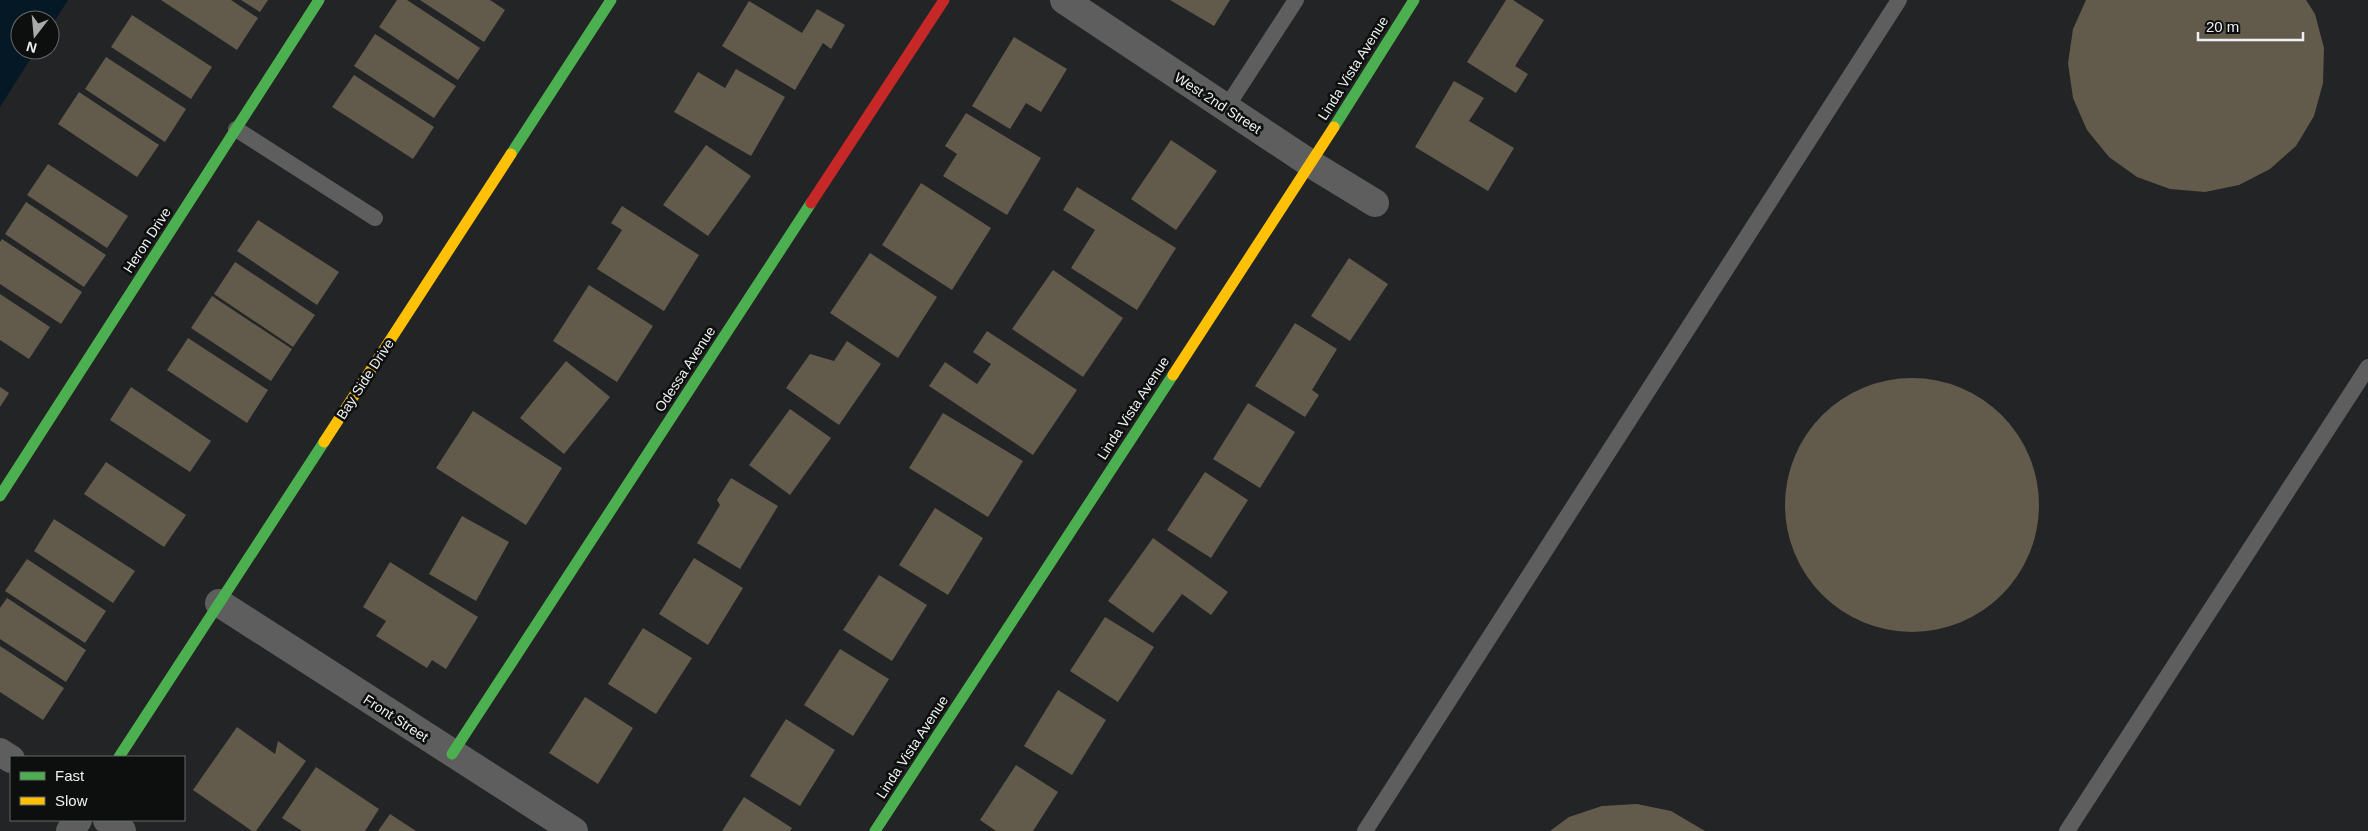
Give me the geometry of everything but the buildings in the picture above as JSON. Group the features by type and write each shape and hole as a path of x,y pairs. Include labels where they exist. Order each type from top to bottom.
{"street":[{"name":"Heron Drive","path":"0,496 319,0"},
{"name":"Bay Side Drive","path":"120,756 611,0"},
{"name":"Odessa Avenue","path":"452,754 944,0"},
{"name":"West 2nd Street","path":"1064,0 1311,164 1375,203"},
{"name":"Linda Vista Avenue","path":"876,831 1311,164 1414,0"},
{"name":"Front Street","path":"219,604 574,831"},
{"path":"107,821 122,831"}],"lane":[{"path":"1226,108 1296,0"},
{"path":"1366,831 1899,0"},
{"path":"236,129 375,218"},
{"path":"2067,831 2368,367"}],"water":[{"path":"0,0 68,0 60,12 60,10 10,10 10,60 30,60 0,107"}],"traffic: fast":[{"path":"0,496 319,0"},
{"path":"511,154 611,0"},
{"path":"1334,127 1414,0"},
{"path":"452,754 811,203"},
{"path":"875,831 1173,375"},
{"path":"120,756 324,442"}],"traffic: slow":[{"path":"1173,375 1334,127"},
{"path":"324,442 511,154"}],"traffic: jam":[{"path":"811,203 944,0"}]}
